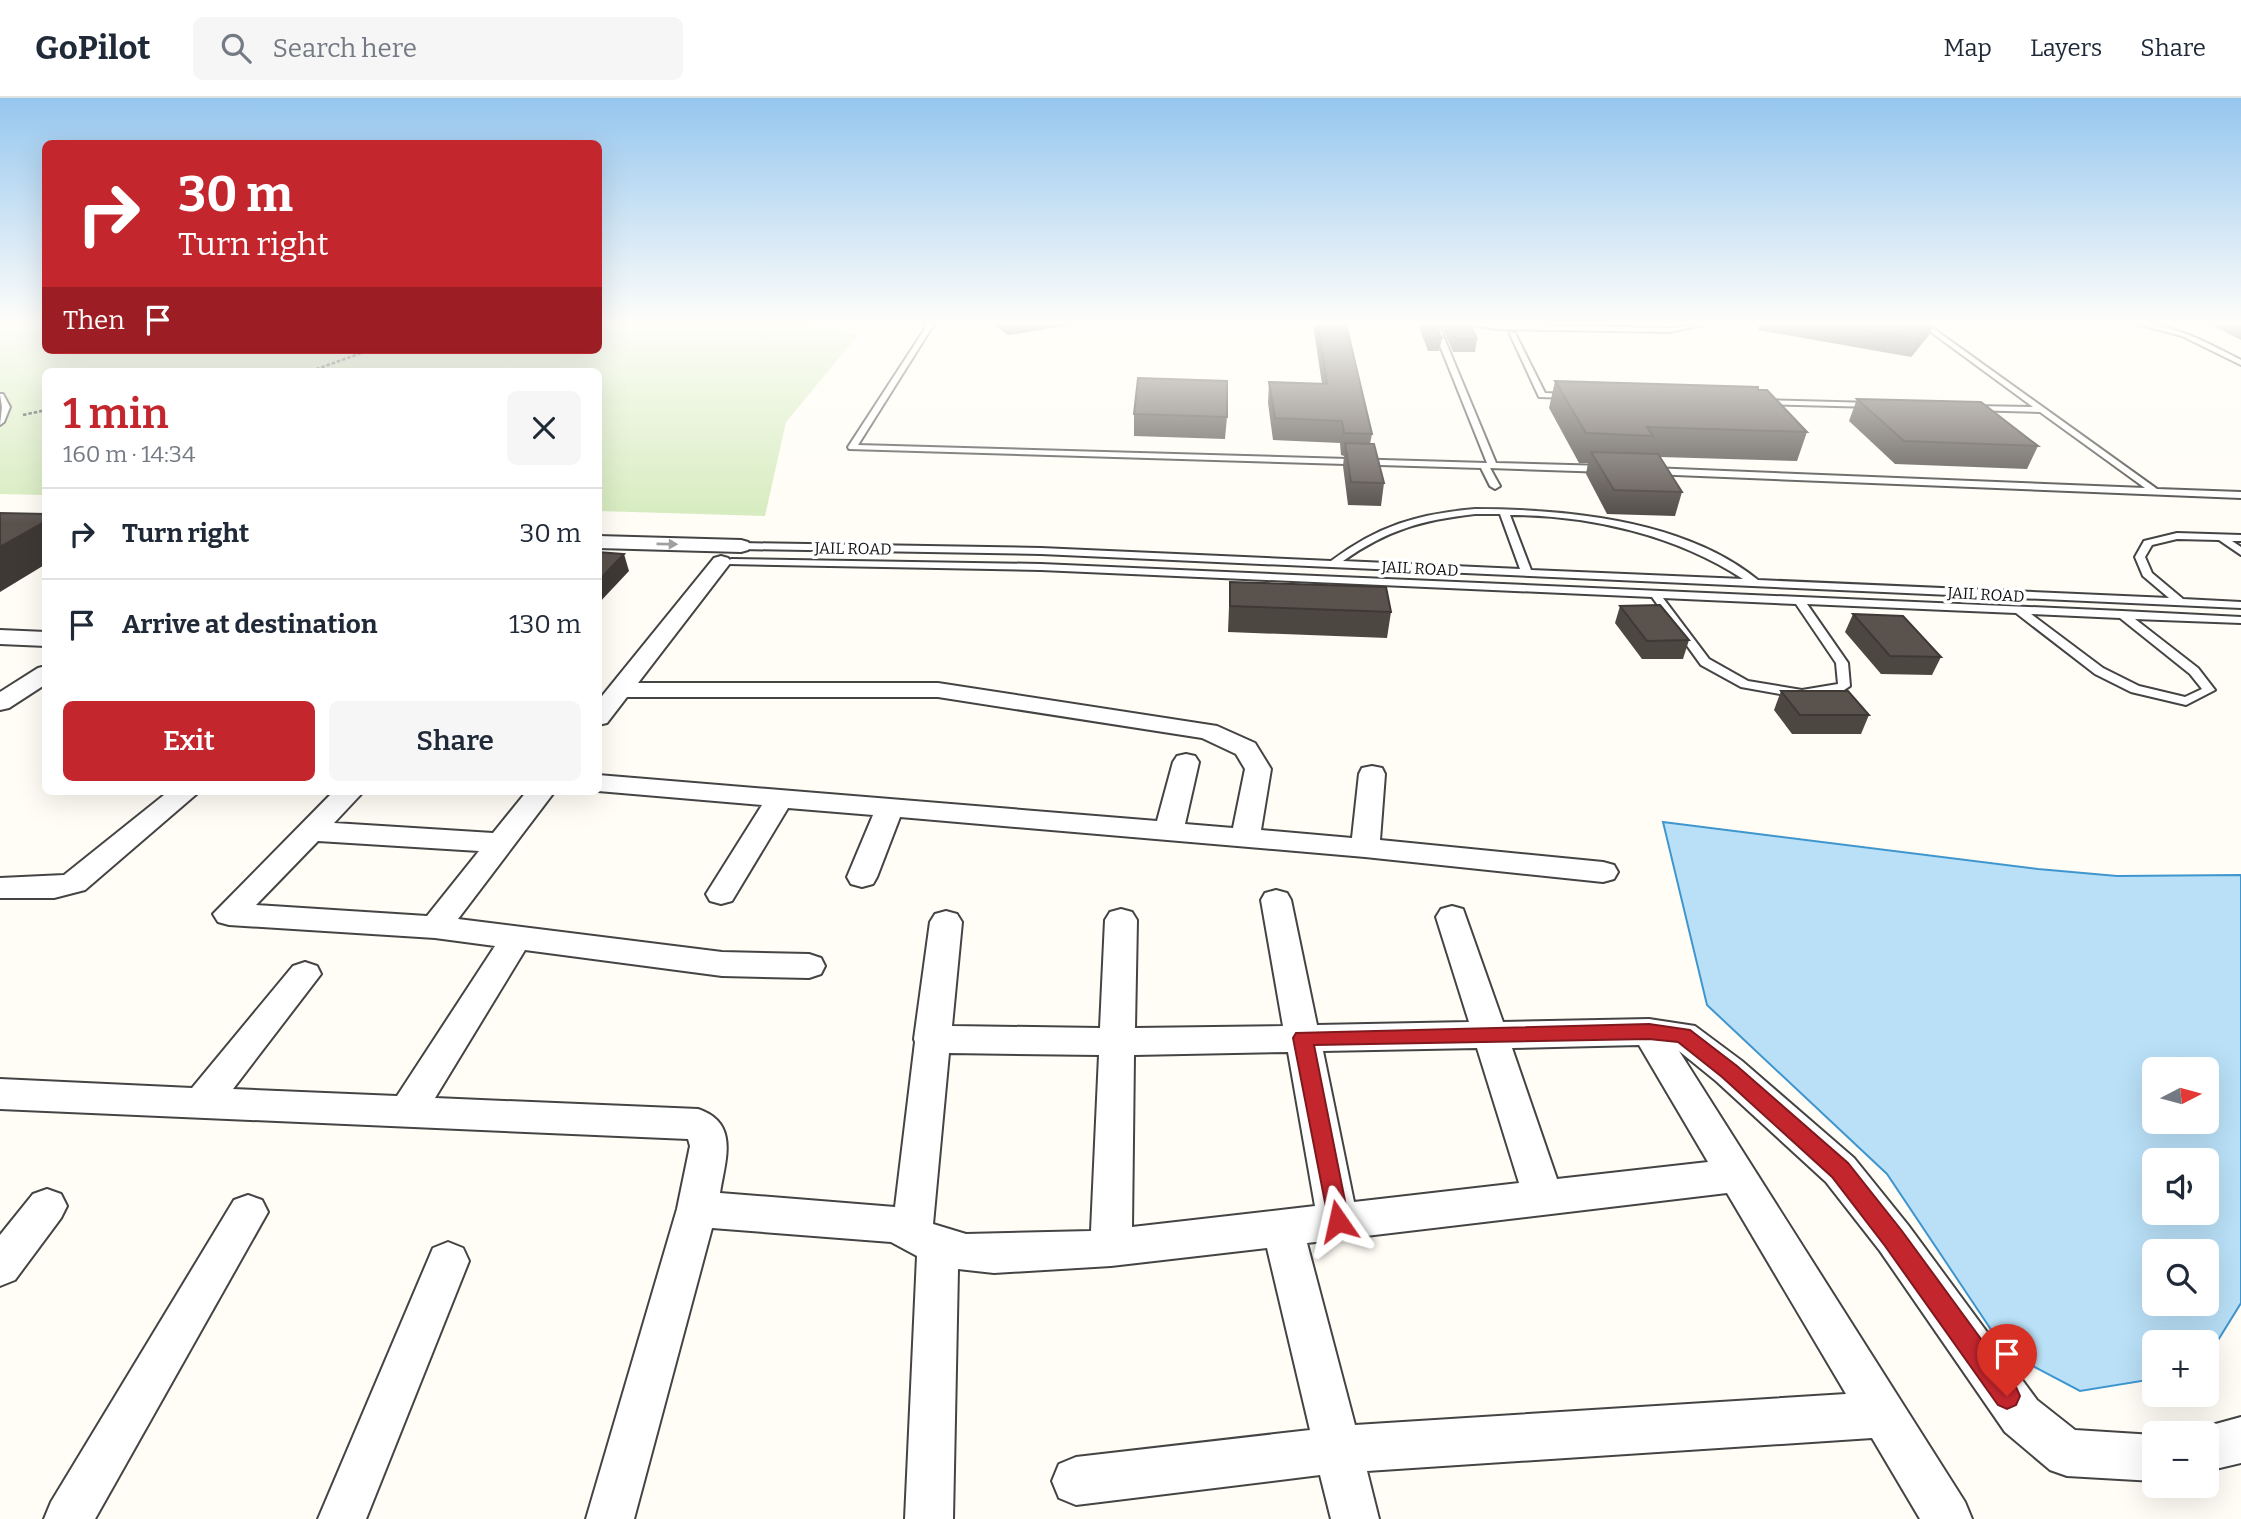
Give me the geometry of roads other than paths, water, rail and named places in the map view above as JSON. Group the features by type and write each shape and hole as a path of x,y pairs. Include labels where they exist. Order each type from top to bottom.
{"street":[{"name":"JAIL ROAD","path":"602,542 731,557"},
{"path":"602,559 731,557"},
{"path":"602,713 731,557"},
{"path":"0,637 42,639"},
{"path":"0,703 42,676"},
{"path":"621,690 938,690 1208,731 1246,749 1258,769 1245,838"},
{"path":"1168,833 1186,762"},
{"path":"1365,848 1372,774"},
{"path":"602,783 1365,848 1603,872"},
{"path":"0,888 54,888 74,883 181,795"},
{"path":"346,795 229,914 435,927 687,961 809,966"},
{"path":"435,927 538,795"},
{"path":"720,894 780,798"},
{"path":"862,877 890,808"},
{"path":"310,831 500,843"},
{"path":"1276,900 1338,1221"},
{"path":"1452,918 1543,1197"},
{"path":"1111,1248 1121,920"},
{"path":"929,1519 925,1239 931,1038 946,922"},
{"path":"407,1111 516,938"},
{"path":"201,1103 305,974"},
{"path":"1649,1032 1948,1519"},
{"path":"931,1038 1117,1042 1649,1032 1683,1035 1729,1071 1840,1170 1894,1238 2021,1416 2067,1453 2142,1457"},
{"path":"0,1094 698,1124 707,1134 709,1146 697,1209 610,1519"},
{"path":"697,1209 896,1225 925,1239 966,1253 994,1254 1111,1248 1736,1175"},
{"path":"0,1267 47,1206"},
{"path":"68,1519 248,1212"},
{"path":"1283,1228 1354,1519"},
{"path":"342,1519 448,1261"},
{"path":"1076,1481 1338,1450 1884,1414"},
{"path":"2219,1445 2241,1440"}],"lane":[{"path":"888,390 852,447 1616,470"},
{"path":"1460,390 1495,486"},
{"path":"1540,390 1542,395 1583,396"},
{"path":"2016,390 2154,491"},
{"path":"0,396 6,407 0,422"},
{"path":"1751,401 1890,405"},
{"path":"1959,407 2043,410"},
{"path":"1644,471 2241,495"},
{"path":"1333,564 1368,538 1409,522 1458,513 1504,512 1576,517 1644,532 1708,553 1757,583"},
{"path":"1504,512 1527,573"},
{"path":"2180,603 2147,574 2140,557 2148,543 2176,536 2241,538"},
{"path":"2221,538 2241,552"},
{"name":"JAIL ROAD","path":"731,557 1041,551 2241,605"},
{"path":"731,557 1041,567 2241,620"},
{"path":"1655,594 1705,662 1745,684 1802,694 1844,686 1842,663 1799,600"},
{"path":"2019,610 2099,670 2135,689 2186,701 2209,690 2194,671 2122,614"}],"water":[{"path":"1663,822 2038,869 2117,876 2241,875 2241,1303 2219,1339 2219,1330 2142,1330 2142,1381 2080,1391 2006,1352 1887,1174 1707,1005"}]}
